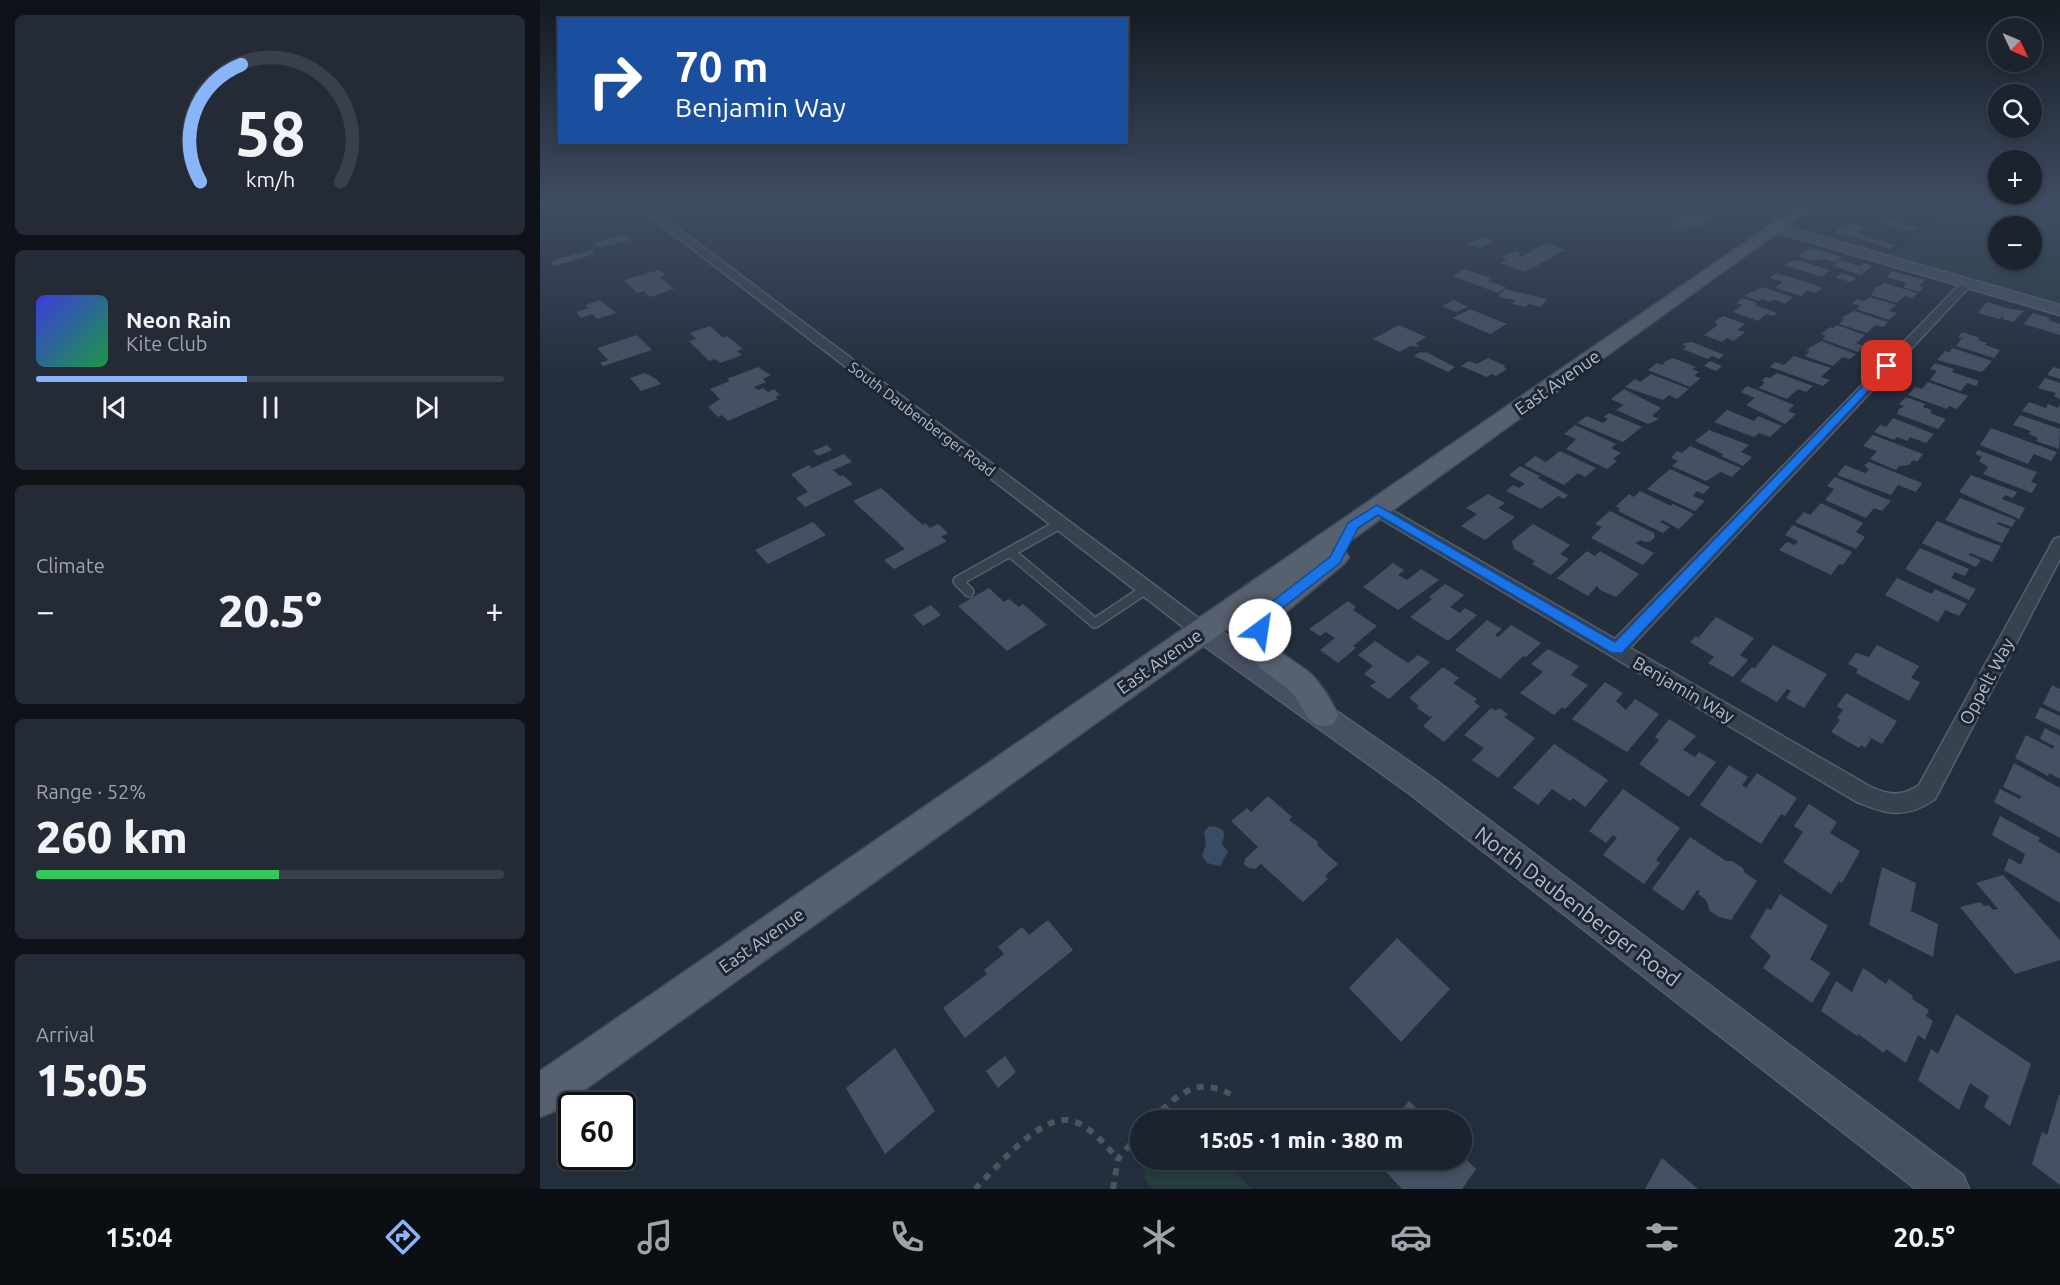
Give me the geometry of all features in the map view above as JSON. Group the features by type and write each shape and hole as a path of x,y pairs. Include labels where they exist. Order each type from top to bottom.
{"main road":[{"name":"East Avenue","path":"540,1096 1729,261"},
{"path":"1323,715 1301,684 1264,652 1260,645 1260,630 1265,617 1275,605 1335,560 1353,526"}],"street":[{"name":"South Daubenberger Road","path":"715,261 1202,632"},
{"path":"1893,261 2060,310"},
{"path":"1617,649 1967,283"},
{"name":"Benjamin Way","path":"1377,509 1863,794 1880,802 1900,805"},
{"name":"Oppelt Way","path":"1900,805 1916,801 1927,792 2060,543"},
{"name":"North Daubenberger Road","path":"1202,632 1420,785 1948,1189"}],"lane":[{"path":"969,592 958,581 1060,524"},
{"path":"1010,552 1095,622 1146,589"}],"path":[{"path":"1162,1110 1174,1098 1190,1089 1206,1085 1221,1087 1232,1095"},
{"path":"975,1189 1049,1123 1067,1120 1084,1128 1118,1159"},
{"path":"1113,1189 1118,1159 1130,1145"}],"green space":[{"path":"1906,261 1988,261 1988,270 2042,270 2042,261 2060,261 2060,306"},
{"path":"1143,1170 1235,1170 1251,1189 1153,1189 1146,1180"}],"water":[{"path":"1214,826 1223,830 1222,845 1228,851 1220,866 1207,863 1202,856 1206,844 1204,832 1208,827"}],"building":[{"path":"550,261 569,261 554,266"},
{"path":"1503,261 1544,261 1525,272 1500,263"},
{"path":"1790,261 1802,261 1830,270 1822,277 1784,265"},
{"path":"1839,261 1846,261 1860,266 1863,263 1872,266 1861,275 1833,266"},
{"path":"1464,269 1492,278 1488,281 1506,287 1498,293 1453,276"},
{"path":"659,270 665,275 660,277 674,289 650,297 644,291 637,293 624,280"},
{"path":"1892,271 1925,280 1919,286 1923,287 1919,292 1903,287 1907,283 1886,277"},
{"path":"1776,273 1822,288 1815,293 1808,290 1801,296 1775,288 1783,282 1770,278"},
{"path":"1841,273 1856,278 1851,282 1836,278"},
{"path":"1884,283 1917,293 1912,298 1905,296 1897,303 1871,295 1876,286 1879,287"},
{"path":"1762,287 1793,297 1785,304 1773,299 1770,302 1762,299 1759,301 1744,296"},
{"path":"1504,289 1547,299 1541,307 1512,304 1515,300 1498,297"},
{"path":"1870,297 1896,305 1889,311 1897,313 1889,320 1856,309 1860,306 1852,303 1857,299 1865,301"},
{"path":"1742,298 1777,313 1773,316 1766,314 1758,321 1733,312 1742,305 1736,303"},
{"path":"600,300 616,313 597,319 592,314 581,318 576,312 589,308 585,305"},
{"path":"1454,300 1468,307 1456,312 1442,306"},
{"path":"1987,302 2024,311 2013,322 2002,319 2004,317 2002,316 1999,319 1978,313"},
{"path":"1470,309 1507,324 1490,334 1453,318"},
{"path":"1854,311 1888,322 1883,327 1875,325 1867,333 1839,324 1844,319 1841,318"},
{"path":"2033,313 2060,324 2060,335 2024,324"},
{"path":"1723,316 1745,324 1737,330 1745,332 1734,341 1727,338 1722,342 1704,335 1718,325 1714,322"},
{"path":"1399,325 1426,337 1416,343 1419,347 1410,346 1400,352 1373,339"},
{"path":"1837,325 1865,335 1856,343 1864,346 1858,352 1822,339 1826,336 1821,334"},
{"path":"710,326 723,338 727,336 743,349 737,351 742,355 720,363 715,359 709,361 689,341 696,339 690,333"},
{"path":"1962,332 1980,338 1978,340 1987,343 1985,345 2000,350 1994,358 1956,346 1962,338 1958,337"},
{"path":"637,335 652,350 603,366 600,363 608,360 597,348"},
{"path":"1821,341 1856,354 1850,359 1842,357 1833,366 1805,356 1810,351 1806,350"},
{"path":"1692,342 1724,355 1719,359 1712,356 1708,359 1683,349 1687,346 1682,345"},
{"path":"1953,348 1992,361 1982,372 1937,360 1945,351 1952,353 1949,351"},
{"path":"1420,352 1428,353 1455,367 1448,372 1414,356"},
{"path":"1794,356 1831,368 1821,377 1830,380 1823,386 1770,367 1775,362 1784,365"},
{"path":"1488,358 1506,366 1503,367 1507,369 1496,376 1492,374 1487,377 1461,366 1469,361 1477,364"},
{"path":"1673,358 1696,367 1692,369 1699,372 1694,376 1701,378 1690,387 1648,370 1657,363 1663,365 1664,362"},
{"path":"1710,361 1722,366 1716,371 1704,366"},
{"path":"1935,363 1954,369 1952,372 1979,381 1976,386 1967,383 1961,391 1930,380 1937,371 1930,369"},
{"path":"758,367 771,375 763,379 766,382 754,387 758,390 763,388 768,392 774,389 780,395 775,397 778,399 728,421 722,415 718,417 708,407 720,399 710,389 730,381 727,379"},
{"path":"2053,367 2060,369 2060,379 2047,375"},
{"path":"645,373 661,384 641,391 630,378"},
{"path":"1777,373 1813,386 1806,392 1798,389 1787,399 1759,388 1765,382 1761,381"},
{"path":"1651,374 1689,389 1677,399 1669,395 1663,400 1625,387 1635,379 1640,382"},
{"path":"2045,378 2060,383 2060,399 2054,396 2056,393 2038,388"},
{"path":"1928,382 1968,396 1957,409 1949,406 1947,409 1908,395 1915,387 1922,389"},
{"path":"1747,386 1794,405 1788,411 1796,414 1785,424 1746,405 1755,398 1741,392"},
{"path":"1624,389 1661,408 1652,416 1659,419 1648,424 1616,410 1624,405 1611,399"},
{"path":"1906,397 1925,404 1923,407 1932,410 1930,413 1946,419 1938,429 1897,414 1904,406 1899,404"},
{"path":"2029,402 2046,408 2048,404 2058,408 2060,404 2060,424 2022,411"},
{"path":"1727,410 1754,421 1758,416 1782,426 1770,437 1759,433 1754,437 1714,422"},
{"path":"1609,413 1642,427 1623,442 1577,423 1587,416 1603,423 1608,419 1604,417"},
{"path":"2020,415 2060,429 2059,449 2036,441 2038,438 2029,434 2031,431 2013,425"},
{"path":"1893,418 1934,434 1926,443 1910,437 1907,441 1897,437 1894,440 1874,432 1880,425 1886,427"},
{"path":"1575,425 1616,444 1611,448 1621,453 1613,459 1617,461 1607,469 1566,449 1576,439 1564,434"},
{"path":"1991,428 2057,452 2051,461 2034,454 2028,464 1980,445"},
{"path":"1709,430 1749,445 1741,452 1752,457 1743,466 1695,441"},
{"path":"1873,435 1923,454 1917,462 1913,460 1909,465 1899,466 1896,470 1870,459 1877,451 1863,446"},
{"path":"827,445 832,450 818,456 813,451"},
{"path":"1690,446 1741,468 1732,477 1721,472 1706,481 1672,466 1678,461 1671,458 1677,451 1682,453"},
{"path":"1978,450 2037,472 2031,482 2037,484 2032,493 1983,474 1988,467 1979,461 1982,457 1975,454"},
{"path":"1560,451 1596,468 1585,477 1578,473 1564,485 1524,465 1535,456 1546,462"},
{"path":"844,454 852,462 833,470 853,484 805,507 796,498 808,492 791,474 809,465 812,468"},
{"path":"1869,462 1922,483 1916,492 1898,485 1891,495 1837,475 1845,465 1865,473 1869,470 1864,465"},
{"path":"1520,466 1568,495 1564,499 1558,496 1541,509 1506,491 1513,485 1519,488 1525,484 1509,475"},
{"path":"1670,469 1710,487 1703,494 1697,491 1693,496 1705,501 1695,511 1647,489"},
{"path":"1971,475 2017,492 2013,498 2005,495 2002,499 2025,508 2019,519 1959,492"},
{"path":"1835,477 1891,501 1882,511 1874,508 1866,518 1825,500 1834,489 1827,486"},
{"path":"881,488 923,525 925,523 930,528 938,524 948,533 941,537 947,541 894,569 884,560 905,549 853,501"},
{"path":"1640,491 1694,514 1679,529 1662,520 1660,522 1670,527 1663,533 1618,511 1620,509 1616,506 1629,494 1634,497"},
{"path":"1488,494 1505,503 1498,508 1515,517 1485,540 1461,526 1477,514 1466,508"},
{"path":"1960,498 2016,520 2012,527 1998,522 1997,524 2010,529 2002,543 1945,520"},
{"path":"1821,503 1863,523 1856,532 1865,537 1856,549 1795,522 1804,512 1810,515"},
{"path":"1610,511 1654,533 1655,537 1651,541 1641,540 1635,543 1654,553 1643,565 1591,538 1602,527 1595,524"},
{"path":"1937,521 2001,546 1992,562 1970,553 1969,555 1981,560 1976,567 1922,543"},
{"path":"813,522 826,535 768,564 755,550"},
{"path":"1533,524 1570,545 1560,554 1569,559 1551,575 1532,564 1535,561 1514,549 1512,541"},
{"path":"1793,525 1852,552 1843,565 1839,564 1831,575 1779,550 1787,542 1795,545 1798,541 1785,535"},
{"path":"1920,548 1969,569 1965,576 1955,572 1951,578 1976,589 1969,600 1905,569"},
{"path":"1587,551 1595,556 1600,551 1639,574 1616,597 1600,590 1597,586 1588,596 1557,578"},
{"path":"1393,563 1404,570 1398,575 1407,580 1421,569 1439,580 1398,610 1363,587"},
{"path":"1897,578 1932,594 1935,589 1967,604 1959,616 1945,610 1938,622 1885,595"},
{"path":"1445,584 1464,595 1450,607 1460,613 1465,608 1477,615 1448,641 1410,617 1432,599 1429,597"},
{"path":"989,588 1004,602 1009,599 1019,607 1023,604 1047,625 1007,651 958,606"},
{"path":"1348,601 1356,607 1353,610 1377,626 1353,646 1356,648 1338,663 1320,650 1335,638 1326,632 1320,636 1309,629"},
{"path":"931,605 941,615 923,626 913,615"},
{"path":"1716,617 1754,638 1740,655 1748,660 1733,677 1708,663 1714,657 1690,642 1696,636 1698,638"},
{"path":"1487,620 1502,629 1495,635 1498,637 1511,625 1541,643 1526,657 1523,656 1500,679 1455,650"},
{"path":"1375,641 1408,663 1418,655 1430,662 1389,699 1370,686 1376,682 1364,674 1373,666 1358,655"},
{"path":"1773,645 1827,674 1804,708 1786,698 1791,691 1787,689 1777,702 1740,681 1752,667 1755,668"},
{"path":"1877,645 1919,666 1911,678 1920,682 1909,701 1856,673 1858,669 1848,664 1856,653 1869,657"},
{"path":"1548,649 1579,666 1571,675 1588,685 1565,709 1562,707 1554,715 1520,693 1543,672 1531,664"},
{"path":"1443,667 1459,678 1453,683 1477,699 1474,702 1480,706 1444,742 1423,726 1433,716 1430,717 1417,708 1419,706 1409,698"},
{"path":"1605,682 1623,693 1616,701 1626,710 1635,699 1659,714 1627,752 1572,719"},
{"path":"2052,685 2060,689 2060,712 2043,704"},
{"path":"1846,693 1897,721 1882,744 1867,736 1871,739 1865,748 1861,745 1859,748 1831,732 1840,720 1837,718 1843,710 1837,706"},
{"path":"2040,707 2060,716 2060,730 2035,718"},
{"path":"1491,708 1496,711 1499,708 1508,714 1504,717 1535,738 1498,778 1472,760 1484,748 1464,735"},
{"path":"1669,719 1696,736 1683,750 1695,757 1699,752 1716,762 1689,797 1639,764 1659,740 1655,737"},
{"path":"2045,728 2060,736 2060,779 2049,773 2048,776 2015,758 2026,735 2053,749 2054,746 2040,739"},
{"path":"1554,744 1608,780 1585,807 1573,798 1570,801 1552,789 1538,805 1513,788"},
{"path":"2014,763 2060,788 2060,838 1994,802 2000,789 2020,799 2021,796 2003,787"},
{"path":"1729,765 1748,777 1742,785 1746,788 1757,773 1797,798 1785,816 1781,814 1761,844 1700,805"},
{"path":"1623,789 1680,828 1656,860 1660,863 1644,884 1603,855 1617,838 1613,835 1606,843 1589,831"},
{"path":"1268,796 1292,817 1289,820 1317,841 1318,846 1338,864 1325,876 1328,879 1303,902 1261,864 1255,869 1244,864 1245,859 1258,847 1231,821 1247,808 1251,812"},
{"path":"1809,804 1837,822 1830,833 1860,851 1842,883 1839,881 1831,894 1783,862 1803,832 1794,826"},
{"path":"2000,816 2040,838 2038,841 2060,854 2060,903 2004,870 2009,858 2021,865 2025,854 1992,835"},
{"path":"1690,837 1726,861 1732,861 1743,868 1745,873 1757,881 1731,920 1719,917 1710,911 1706,900 1698,894 1700,891 1697,890 1683,911 1652,889"},
{"path":"1882,867 1916,883 1911,911 1938,924 1933,957 1869,925"},
{"path":"2003,875 2060,940 2060,960 2015,974 1960,907 1980,902 1984,906 1989,905 1993,910 1998,909 1976,883"},
{"path":"1780,894 1828,926 1810,959 1830,973 1812,1003 1763,968 1771,956 1750,937 1767,908 1771,910"},
{"path":"1048,920 1073,950 965,1038 943,1008 987,974 984,970 1004,954 998,947 1022,927 1029,935"},
{"path":"1397,938 1450,989 1401,1042 1349,988"},
{"path":"1863,968 1886,984 1889,979 1929,1010 1926,1016 1933,1021 1925,1040 1918,1035 1906,1063 1886,1049 1884,1053 1821,1011 1836,981 1852,992"},
{"path":"1956,1014 2031,1064 2010,1126 1984,1107 1989,1096 1970,1083 1959,1110 1918,1080 1931,1049 1938,1054"},
{"path":"895,1048 935,1111 885,1154 846,1088"},
{"path":"1005,1056 1016,1072 998,1088 986,1071"},
{"path":"2059,1095 2060,1185 2032,1164 2042,1132 2047,1135"},
{"path":"1409,1101 1418,1110 1401,1110"},
{"path":"1662,1158 1698,1189 1645,1189"},
{"path":"1472,1165 1476,1169 1462,1189 1402,1189 1384,1170 1472,1170"}],"route":[{"path":"1260,630 1261,623 1269,610 1335,560 1353,526 1377,509 1617,649 1887,366"}]}
